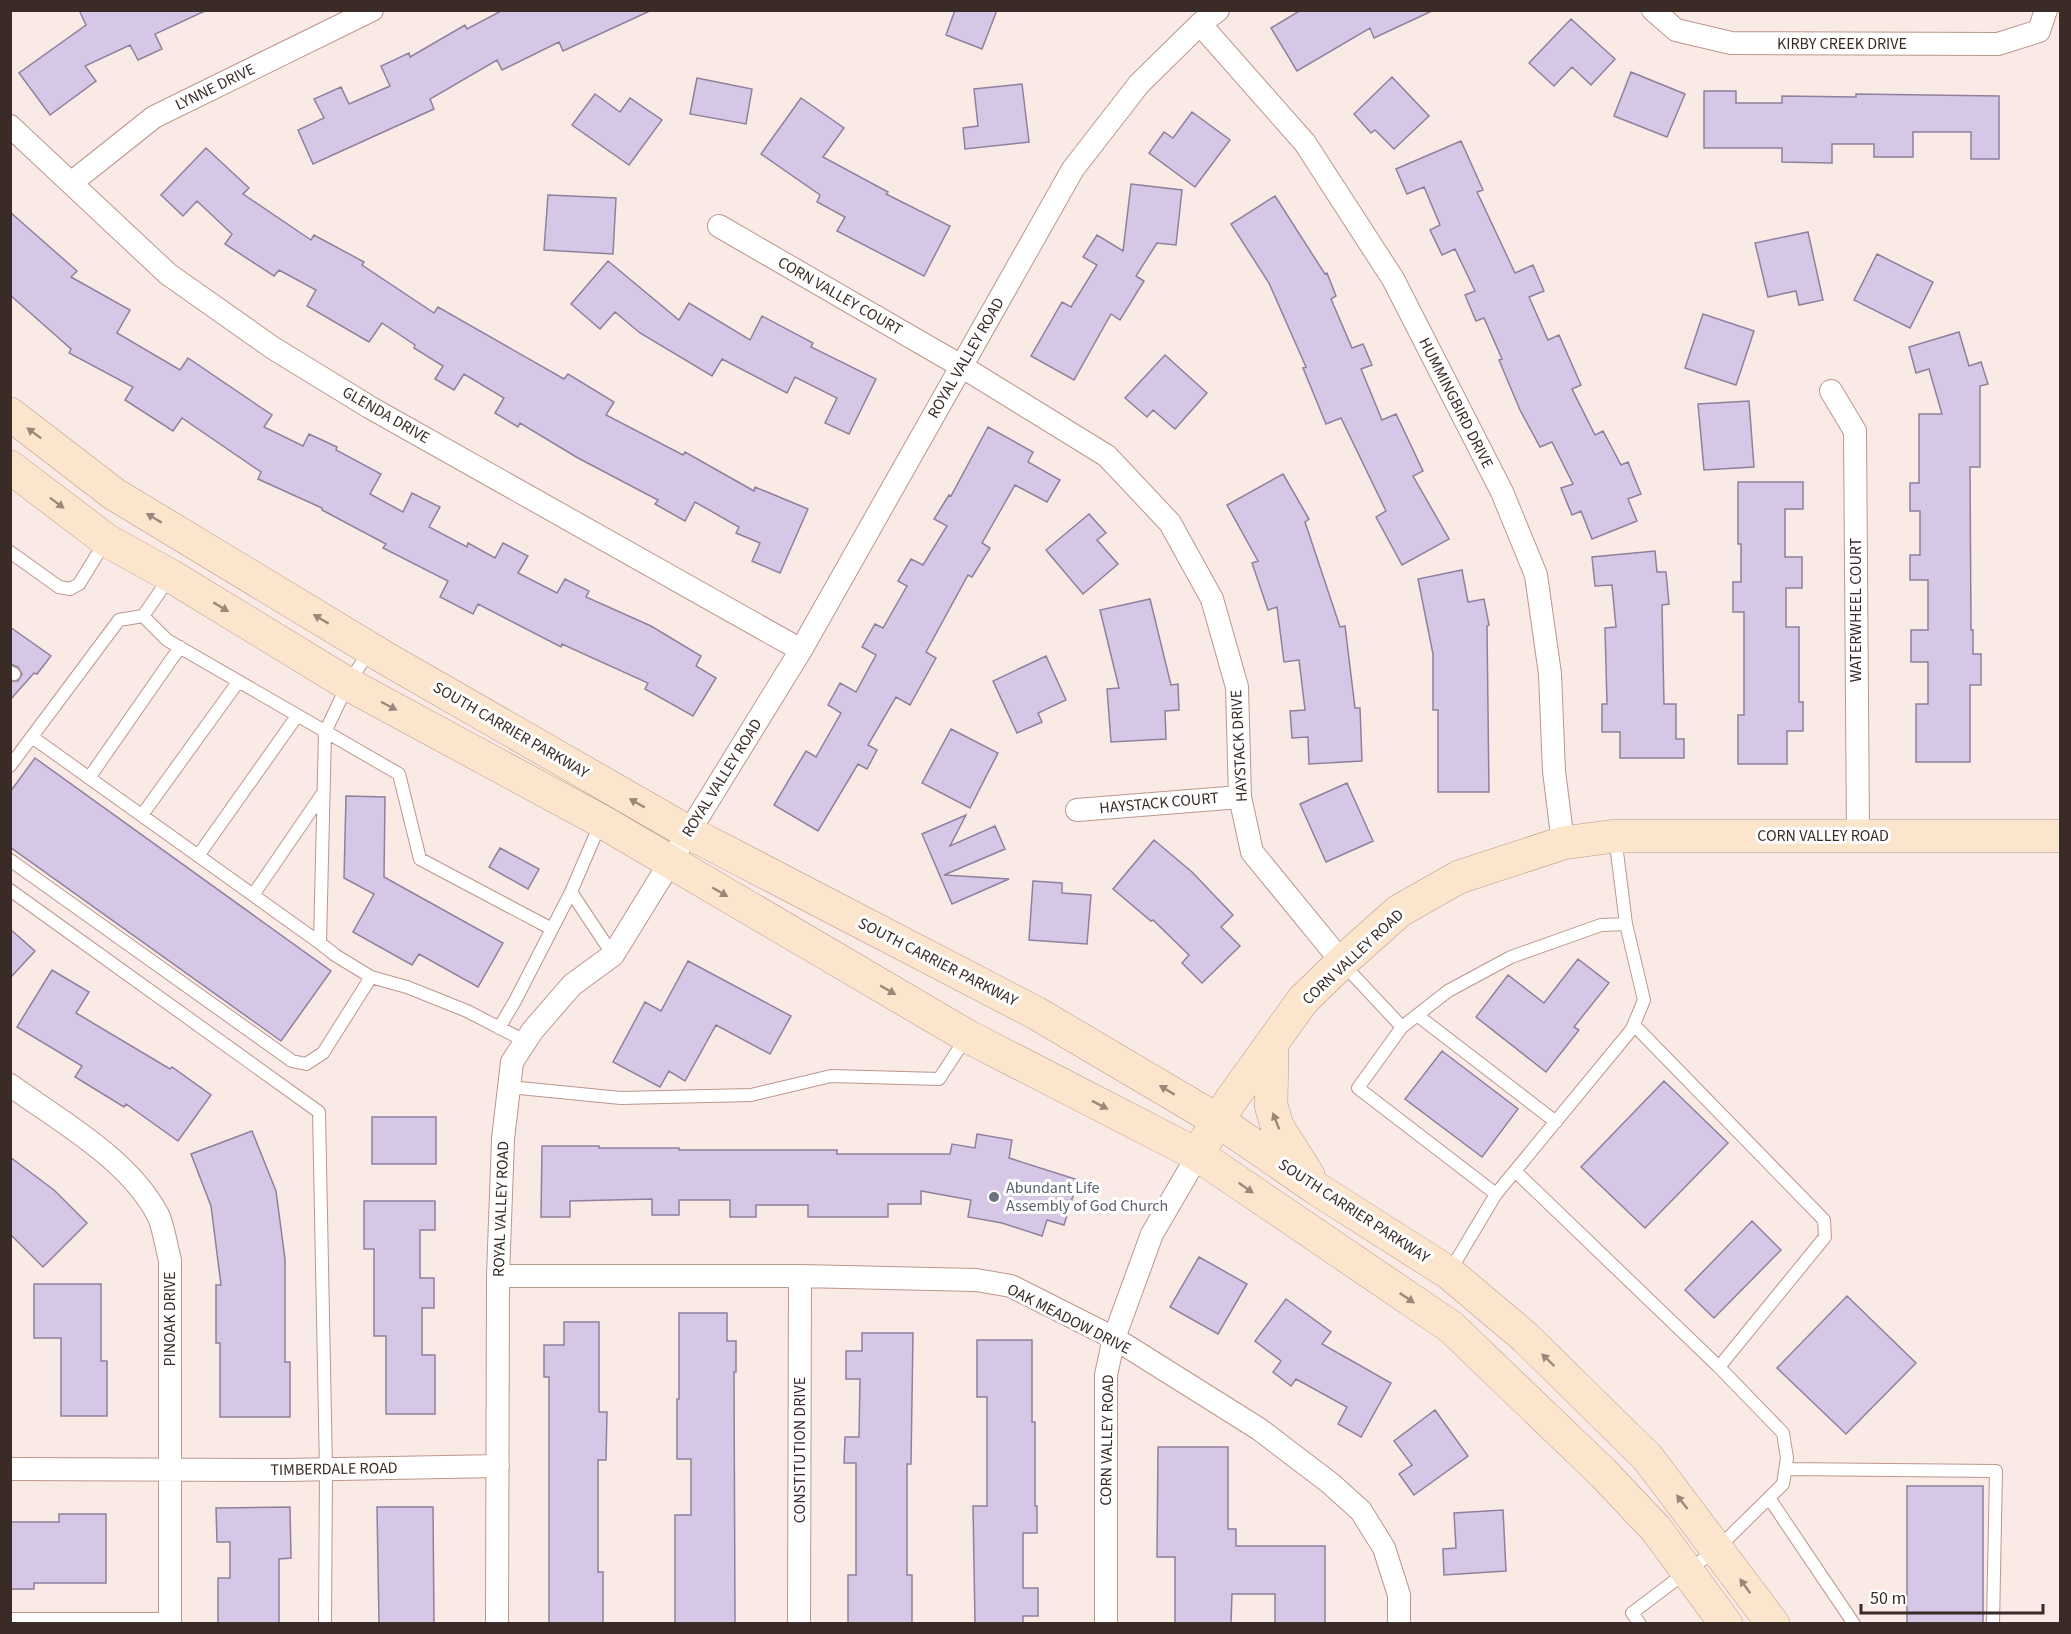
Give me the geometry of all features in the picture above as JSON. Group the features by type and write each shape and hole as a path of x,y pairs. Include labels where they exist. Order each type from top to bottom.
{"main road":[{"name":"SOUTH CARRIER PARKWAY","path":"10,414 114,494 371,649 688,832 1036,1013 1217,1120 1317,1189 1449,1273 1525,1337 1648,1458 1773,1623"},
{"path":"10,467 106,540 171,576 348,684 602,821 967,1036 1197,1155 1451,1327 1603,1473 1656,1529 1726,1623"},
{"name":"CORN VALLEY ROAD","path":"1197,1155 1217,1120 1303,1000 1399,911 1459,877 1563,843 1615,836 2061,836"},
{"path":"1272,1043 1270,1105 1277,1126 1317,1189"}],"street":[{"name":"LYNNE DRIVE","path":"71,183 154,117 372,10"},
{"name":"KIRBY CREEK DRIVE","path":"1653,10 1676,30 1731,43 1998,44 2042,21"},
{"name":"ROYAL VALLEY ROAD","path":"497,1623 498,1275 502,1139 512,1062 532,1030 572,985 613,955 801,650 1073,169 1139,84 1209,17"},
{"name":"HUMMINGBIRD DRIVE","path":"1209,17 1305,143 1394,279 1502,492 1536,575 1551,674 1554,771 1563,843"},
{"name":"GLENDA DRIVE","path":"10,126 168,274 273,348 371,408 801,650"},
{"name":"CORN VALLEY COURT","path":"719,226 961,366"},
{"name":"HAYSTACK DRIVE","path":"961,366 1107,456 1170,524 1212,599 1237,687 1240,797 1252,852 1342,962"},
{"name":"WATERWHEEL COURT","path":"1831,391 1855,431 1858,836"},
{"name":"HAYSTACK COURT","path":"1077,810 1240,797"},
{"name":"PINOAK DRIVE","path":"10,1085 106,1154 142,1192 158,1216 170,1260 170,1621"},
{"name":"CORN VALLEY ROAD","path":"1106,1623 1106,1375 1114,1338 1152,1234 1197,1155"},
{"name":"OAK MEADOW DRIVE","path":"498,1275 800,1275 976,1280 1011,1286 1114,1338 1259,1429 1330,1483 1361,1511 1384,1548 1399,1595 1399,1623"},
{"name":"CONSTITUTION DRIVE","path":"800,1275 800,1623"},
{"name":"TIMBERDALE ROAD","path":"10,1469 326,1470 498,1466"}],"lane":[{"path":"10,552 59,587 70,589 79,584 106,540"},
{"path":"10,766 120,620 143,616 171,576"},
{"path":"143,616 167,640 399,774 420,858 552,929"},
{"path":"89,778 180,647"},
{"path":"320,943 325,732 348,684 371,649"},
{"path":"142,815 238,682"},
{"path":"198,856 297,716"},
{"path":"32,737 335,955 371,977 407,987 457,1007 525,1041"},
{"path":"253,895 323,793"},
{"path":"499,1028 571,892 602,821"},
{"path":"1449,1273 1496,1194 1634,1025 1644,1000 1626,924 1615,836"},
{"path":"10,860 292,1061 306,1064 323,1053 371,977"},
{"path":"10,890 319,1112 326,1470 325,1623"},
{"path":"571,892 613,955"},
{"path":"1496,1194 1358,1088 1402,1027 1448,991 1511,957 1601,925 1626,924"},
{"path":"1342,962 1402,1027"},
{"path":"1417,1015 1556,1122"},
{"path":"1634,1025 1824,1220 1825,1237 1719,1367"},
{"path":"509,1087 621,1098 751,1095 831,1076 939,1078 967,1036"},
{"path":"1515,1171 1719,1367 1783,1433 1787,1458 1783,1484 1718,1548 1632,1612 1640,1623"},
{"path":"1785,1469 1996,1471 1993,1623"},
{"path":"1769,1498 1854,1623"},
{"path":"10,1620 170,1621"}],"building":[{"path":"79,10 207,10 155,34 162,49 138,60 130,45 85,66 96,81 50,115 19,73 86,25"},
{"path":"503,10 652,10 563,51 559,42 502,70 497,60 430,99 434,109 313,164 298,130 324,118 314,99 341,87 349,104 390,86 381,66 409,53 410,57 465,25 467,29"},
{"path":"955,10 997,10 982,49 946,35"},
{"path":"1301,10 1434,10 1374,38 1370,28 1297,71 1271,28"},
{"path":"1571,19 1615,59 1591,85 1572,67 1554,86 1529,63"},
{"path":"1631,72 1685,94 1667,137 1614,116"},
{"path":"1392,77 1429,116 1394,149 1375,130 1371,133 1354,114"},
{"path":"697,78 752,89 746,124 690,114"},
{"path":"1022,84 1029,142 965,149 963,128 978,126 974,89"},
{"path":"1704,91 1736,91 1736,103 1782,103 1782,96 1856,97 1856,94 1999,96 1999,159 1971,159 1971,132 1913,132 1913,157 1874,157 1874,144 1832,144 1832,163 1782,162 1782,148 1704,148"},
{"path":"595,94 620,112 630,98 662,120 629,165 572,125"},
{"path":"801,98 844,128 823,157 888,192 886,194 950,226 924,276 837,231 845,217 817,202 820,195 761,154"},
{"path":"1192,112 1230,140 1195,187 1149,153 1164,132 1173,138"},
{"path":"1461,141 1483,190 1477,192 1515,273 1533,265 1544,291 1529,297 1548,340 1559,335 1581,385 1572,389 1595,435 1603,431 1621,465 1628,462 1641,494 1628,499 1637,521 1592,539 1581,511 1572,515 1561,488 1573,484 1552,442 1540,447 1520,410 1499,360 1502,359 1484,318 1476,321 1465,295 1475,291 1455,249 1442,255 1430,230 1440,225 1424,187 1407,194 1396,169"},
{"path":"206,148 249,188 243,194 311,240 314,235 364,262 362,265 434,313 438,307 564,379 568,374 614,402 606,415 683,455 685,452 754,491 755,487 808,509 780,573 752,561 760,543 736,533 739,527 695,502 685,521 655,504 658,500 578,458 520,423 518,427 495,413 504,398 464,374 454,390 435,379 443,366 414,348 415,345 382,323 369,342 307,306 316,290 279,270 274,276 225,244 232,234 197,201 183,216 161,195"},
{"path":"1131,184 1182,190 1176,245 1157,243 1136,276 1144,281 1120,320 1111,314 1074,380 1031,356 1062,302 1071,307 1097,265 1083,257 1097,235 1123,251"},
{"path":"548,195 616,198 613,254 544,250"},
{"path":"1275,196 1325,274 1327,273 1336,296 1331,299 1352,348 1363,344 1372,365 1361,369 1382,420 1396,414 1423,471 1413,476 1449,539 1402,565 1376,517 1386,511 1341,418 1326,424 1303,368 1306,367 1269,283 1231,224"},
{"path":"10,212 77,271 71,277 130,310 117,333 180,370 188,358 272,415 264,427 303,446 309,434 337,447 336,450 381,474 370,494 403,512 412,493 440,507 429,527 467,547 468,543 495,558 503,543 528,556 518,573 557,593 565,579 589,591 586,597 651,626 701,656 696,666 716,678 693,716 645,689 648,683 562,644 561,647 478,604 473,614 440,597 448,581 383,548 386,544 322,508 258,479 261,472 182,418 173,431 125,400 133,387 69,353 71,349 10,295"},
{"path":"1808,232 1823,300 1799,305 1796,291 1768,297 1755,243"},
{"path":"1877,254 1933,282 1910,328 1854,300"},
{"path":"608,261 679,320 689,303 750,340 762,316 813,343 811,347 876,379 849,434 825,423 837,398 795,377 787,393 722,359 712,376 640,333 615,312 600,329 571,304"},
{"path":"1703,314 1754,331 1736,385 1685,368"},
{"path":"1959,332 1969,366 1981,362 1988,384 1980,386 1980,467 1970,467 1971,630 1973,630 1973,654 1981,654 1981,685 1970,685 1970,762 1916,762 1916,704 1928,704 1928,662 1911,662 1911,630 1928,630 1928,580 1910,580 1910,555 1920,555 1920,511 1910,511 1910,483 1919,483 1919,414 1942,414 1929,369 1916,373 1909,347"},
{"path":"1165,355 1207,393 1175,429 1153,410 1147,417 1125,398"},
{"path":"1749,401 1754,467 1704,470 1698,404"},
{"path":"988,427 1033,452 1028,462 1060,480 1047,502 1015,485 982,543 990,548 972,577 968,575 926,652 936,658 910,705 896,697 868,745 877,750 867,769 858,764 818,831 774,805 806,751 816,757 841,713 828,705 840,683 856,692 876,655 862,647 875,624 883,628 907,586 898,581 911,559 923,565 947,526 934,519 949,495 951,496"},
{"path":"1283,474 1309,519 1305,522 1340,627 1345,626 1355,708 1360,708 1362,761 1309,764 1308,737 1292,738 1290,711 1305,710 1299,660 1284,662 1277,607 1268,610 1252,563 1258,561 1227,505"},
{"path":"1738,482 1803,482 1803,509 1785,509 1785,557 1802,557 1802,588 1786,588 1786,627 1799,627 1799,702 1803,702 1803,731 1787,731 1787,764 1738,764 1738,715 1744,715 1744,612 1733,612 1733,582 1741,582 1741,544 1738,544"},
{"path":"1089,514 1106,533 1097,540 1118,564 1083,594 1046,550"},
{"path":"1655,551 1657,572 1666,572 1669,604 1662,605 1664,704 1676,704 1676,739 1684,739 1684,758 1620,758 1620,732 1602,732 1602,704 1607,704 1605,628 1616,627 1612,585 1595,586 1592,557"},
{"path":"1462,570 1468,602 1484,599 1489,625 1487,626 1489,792 1438,792 1438,710 1433,710 1433,654 1418,579"},
{"path":"1150,599 1171,685 1178,684 1179,710 1165,711 1166,739 1111,742 1107,689 1119,688 1100,610"},
{"path":"10,627 51,656 37,674 34,673 10,700 10,681 18,681 22,674 18,667 10,664"},
{"path":"1046,656 1066,700 1038,713 1042,722 1017,733 993,681"},
{"path":"951,729 998,753 970,808 922,783"},
{"path":"35,758 331,971 281,1041 10,847 10,792"},
{"path":"1347,783 1373,841 1326,862 1300,804"},
{"path":"346,796 385,797 384,877 503,943 478,987 419,954 412,965 353,932 374,894 344,878"},
{"path":"966,815 950,846 995,826 1005,849 944,875 1009,879 952,904 922,834"},
{"path":"1154,840 1192,872 1233,915 1221,927 1240,946 1202,983 1182,963 1189,955 1153,920 1151,921 1113,889"},
{"path":"500,848 539,869 528,889 489,867"},
{"path":"1033,881 1062,883 1062,893 1091,895 1087,944 1029,940"},
{"path":"10,929 35,951 10,978"},
{"path":"1578,959 1609,983 1574,1027 1579,1030 1546,1072 1476,1017 1508,975 1544,1003"},
{"path":"688,961 791,1016 770,1054 716,1025 685,1081 669,1071 660,1087 613,1062 645,1002 661,1011"},
{"path":"52,970 89,992 76,1013 170,1069 172,1067 211,1095 178,1141 126,1104 124,1107 75,1077 82,1066 17,1027"},
{"path":"1442,1051 1518,1109 1482,1157 1405,1099"},
{"path":"1664,1081 1728,1143 1645,1228 1581,1167"},
{"path":"372,1117 436,1117 436,1164 372,1164"},
{"path":"252,1131 276,1191 285,1259 285,1362 290,1362 290,1417 220,1417 220,1343 216,1343 216,1285 221,1285 211,1206 191,1154"},
{"path":"977,1134 1012,1140 1009,1158 1078,1180 1064,1225 1047,1220 1042,1236 1002,1223 968,1217 971,1200 921,1191 921,1204 888,1204 888,1217 808,1217 808,1205 756,1205 756,1217 730,1217 730,1200 679,1200 679,1215 652,1215 652,1199 570,1201 570,1217 541,1217 542,1146 679,1148 679,1150 837,1150 837,1154 950,1154 952,1144 975,1148"},
{"path":"10,1157 54,1190 87,1223 43,1267 10,1234"},
{"path":"364,1201 435,1201 435,1230 420,1230 420,1278 434,1278 434,1308 422,1308 422,1355 435,1355 435,1414 386,1414 386,1336 374,1336 374,1249 364,1249"},
{"path":"1752,1221 1781,1250 1714,1318 1685,1290"},
{"path":"1199,1257 1247,1284 1218,1334 1170,1307"},
{"path":"34,1284 101,1284 101,1361 107,1361 107,1416 61,1416 61,1338 34,1338"},
{"path":"1847,1296 1916,1363 1846,1434 1777,1368"},
{"path":"1286,1299 1331,1332 1322,1344 1391,1383 1361,1437 1338,1424 1347,1407 1296,1379 1291,1386 1273,1372 1281,1361 1255,1341"},
{"path":"679,1313 727,1313 727,1341 736,1341 736,1372 734,1372 735,1623 675,1623 675,1515 691,1515 691,1459 677,1459"},
{"path":"564,1322 599,1322 599,1412 607,1412 606,1460 598,1460 598,1572 603,1572 603,1623 549,1623 549,1377 544,1377 544,1345 564,1345"},
{"path":"862,1333 913,1333 911,1464 907,1464 907,1575 912,1575 912,1623 848,1623 848,1575 856,1575 856,1463 844,1463 845,1437 859,1437 860,1379 846,1379 846,1351 862,1351"},
{"path":"977,1340 1032,1340 1032,1422 1035,1422 1037,1533 1023,1533 1023,1588 1038,1588 1038,1616 1023,1616 1023,1623 975,1623 973,1506 987,1506 987,1397 977,1397"},
{"path":"1435,1410 1468,1456 1414,1495 1399,1474 1412,1465 1394,1441"},
{"path":"1158,1447 1228,1447 1228,1529 1236,1529 1236,1546 1325,1546 1325,1623 1275,1623 1275,1594 1232,1594 1231,1623 1175,1623 1175,1557 1157,1557"},
{"path":"1907,1486 1983,1486 1983,1623 1907,1623"},
{"path":"290,1507 291,1558 279,1559 279,1623 218,1623 218,1578 230,1578 230,1542 217,1542 216,1508"},
{"path":"377,1507 433,1507 434,1623 379,1623"},
{"path":"1503,1510 1506,1571 1444,1575 1443,1549 1456,1548 1454,1513"},
{"path":"59,1514 106,1514 106,1583 34,1583 34,1589 10,1589 10,1522 59,1522"}],"place":[{"name":"Abundant Life Assembly of God Church","path":"994,1197"}]}
